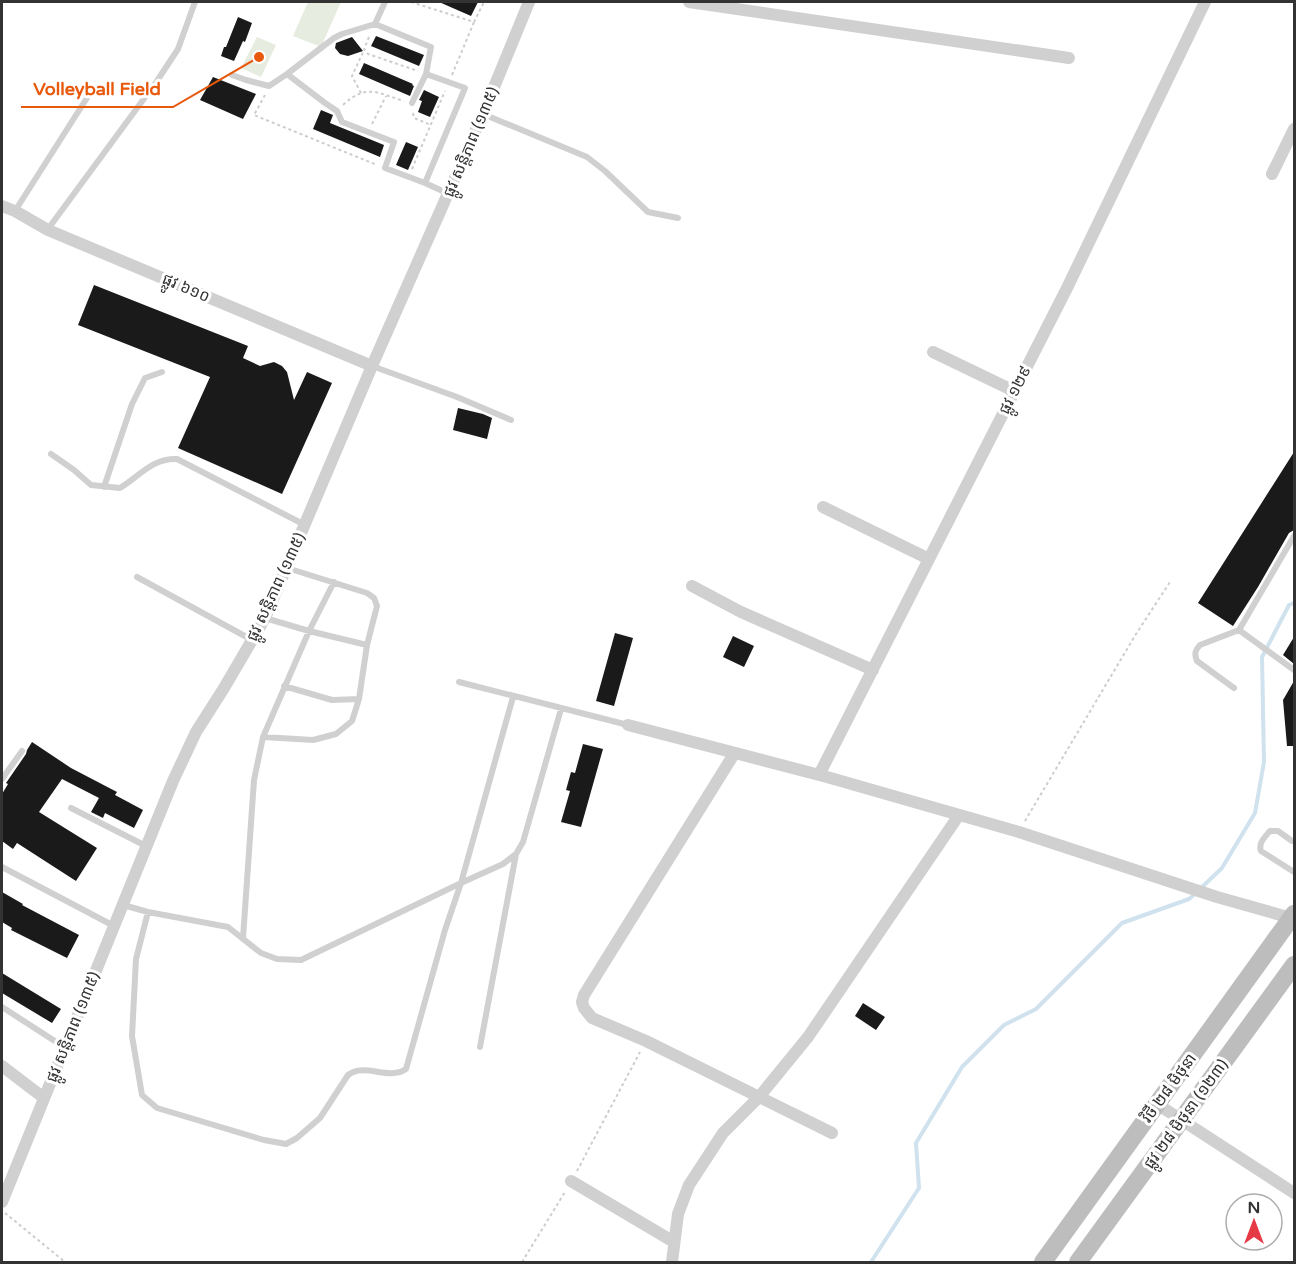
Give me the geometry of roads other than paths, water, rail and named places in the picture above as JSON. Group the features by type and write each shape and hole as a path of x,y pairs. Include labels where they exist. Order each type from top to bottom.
{"main road":[{"name":"វិថី ២៨ មិថុនា","path":"1043,1263 1293,917"},
{"name":"ផ្លូវ ២៨ មិថុនា (១២៣)","path":"1078,1263 1294,965"}],"street":[{"name":"ផ្លូវ សន្តិភាព (១៣៥)","path":"3,1194 173,781 196,732 265,618 372,366 449,194 529,2"},
{"path":"689,2 1069,58"},
{"name":"ផ្លូវ ១២៩","path":"819,775 1067,288 1205,2"},
{"path":"1272,174 1294,129"},
{"name":"ផ្លូវ ៦១០","path":"2,206 48,230 372,366"},
{"path":"933,352 1014,391"},
{"path":"823,507 929,559"},
{"path":"692,586 741,612 873,670"},
{"path":"628,725 819,775 1019,832 1217,897 1293,917"},
{"path":"734,754 584,995 582,1002 592,1018 646,1041 832,1133"},
{"path":"672,1263 678,1214 689,1185 723,1133 759,1097 808,1037 959,815"},
{"path":"2,1066 44,1098"},
{"path":"1157,1104 1294,1193"},
{"path":"571,1181 674,1242"}],"lane":[{"path":"48,230 178,49 195,2"},
{"path":"375,24 385,2"},
{"path":"232,75 269,86 334,38 375,24 431,47 426,74 412,104"},
{"path":"287,74 337,111 342,122 394,142 386,168 449,194"},
{"path":"425,183 465,88 426,74"},
{"path":"15,211 92,90"},
{"path":"483,114 587,157 648,212 678,218"},
{"path":"372,366 511,420"},
{"path":"104,487 132,404 145,378 162,372"},
{"path":"51,454 91,485 120,488 156,462 177,459 305,525"},
{"path":"1234,688 1197,661 1194,655 1200,645 1239,630 1294,536"},
{"path":"263,737 313,740 336,734 352,720 359,699 367,645 377,606 374,598 367,593 287,568"},
{"path":"137,577 253,640"},
{"path":"243,938 254,780 263,737 309,631 334,582"},
{"path":"265,618 367,645"},
{"path":"1239,630 1294,670"},
{"path":"459,682 628,725"},
{"path":"284,686 333,700 359,699"},
{"path":"148,912 136,959 132,1036 142,1095 157,1108 264,1140 286,1144 297,1138 320,1118 348,1075 354,1070 400,1073 406,1069 513,697"},
{"path":"480,1047 516,854 523,842 561,709"},
{"path":"2,779 22,751"},
{"path":"71,808 146,846"},
{"path":"1292,841 1278,831 1270,831 1260,844 1260,848 1261,851 1294,870"},
{"path":"123,905 228,927 261,953 277,959 301,960 503,864 516,854"},
{"path":"2,867 114,926"},
{"path":"2,1007 65,1047"}],"waterway":[{"path":"1201,888 1222,868 1255,813 1264,762 1262,657 1289,605 1294,603"},
{"path":"871,1262 919,1188 916,1143 962,1067 1004,1025 1036,1009 1122,923 1189,899 1196,893"}],"place":[{"name":"Volleyball Field","path":"259,57"}]}
